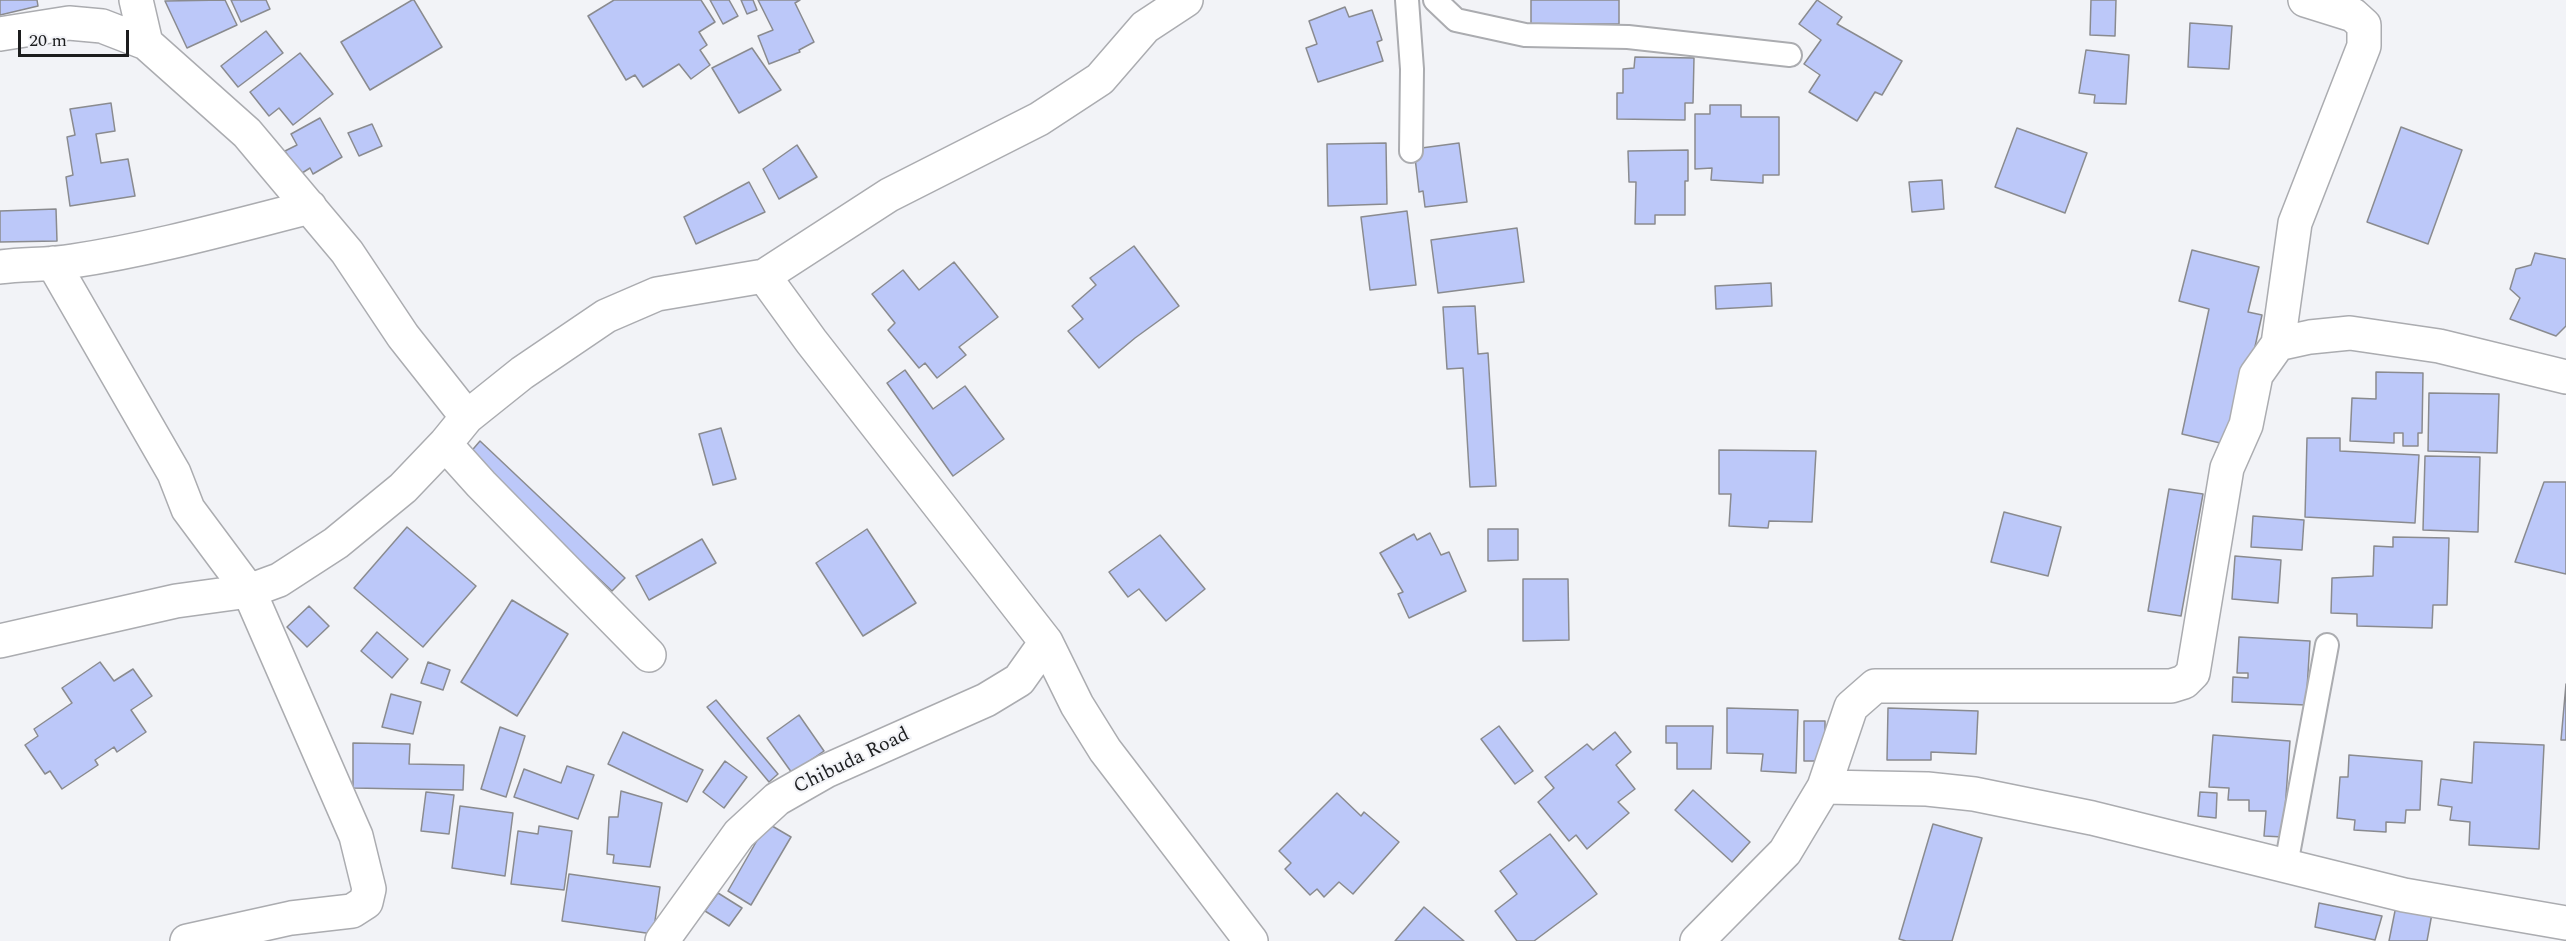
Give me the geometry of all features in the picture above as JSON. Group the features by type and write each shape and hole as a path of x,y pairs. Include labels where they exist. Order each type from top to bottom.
{"street":[{"path":"136,0 146,43"},
{"path":"0,641 177,601 249,591 279,580 336,543 403,488 467,417 522,373 606,316 657,294 764,276 889,195 1039,119 1101,79 1146,27 1186,0"},
{"path":"1697,941 1785,852 1824,787 1851,707 1875,686 2171,686 2184,682 2193,673 2227,468 2246,425 2256,375 2278,344 2295,223 2364,46 2364,25 2353,15 2305,0"},
{"path":"0,34 69,23 102,26 146,43 247,133 347,252 403,336 467,417"},
{"path":"0,267 106,256 189,238 310,207"},
{"path":"53,263 174,473 188,509 249,591 357,836 369,889 366,902 352,911 291,918 187,941"},
{"path":"764,276 811,341 1046,642 1077,705 1105,750 1251,941"},
{"path":"2278,344 2310,337 2350,333 2439,346 2566,377"},
{"path":"445,444 481,484 649,655"},
{"name":"Chibuda Road","path":"662,941 739,834 777,799 826,771 986,700 1019,680 1046,642"},
{"path":"1824,787 1927,789 1974,794 2092,818 2404,895 2566,923"}],"lane":[{"path":"1407,0 1412,69 1411,151"},
{"path":"1436,0 1456,20 1525,35 1628,37 1790,54"},
{"path":"2286,865 2326,645"}],"building":[{"path":"0,0 37,0 38,6 0,15"},
{"path":"225,0 237,25 187,48 165,1"},
{"path":"231,0 266,0 270,9 241,22"},
{"path":"412,0 442,47 370,90 341,42"},
{"path":"614,0 701,0 715,22 699,32 707,45 700,50 710,65 691,79 679,64 643,87 635,75 626,80 588,16"},
{"path":"710,0 729,0 738,16 723,24"},
{"path":"741,0 753,0 757,10 747,14"},
{"path":"758,0 800,0 795,3 814,42 799,50 800,52 769,64 758,36 773,30"},
{"path":"1531,0 1619,0 1619,24 1531,24"},
{"path":"1817,0 1842,17 1837,24 1902,61 1882,95 1875,92 1857,121 1809,92 1820,75 1804,64 1821,40 1799,24"},
{"path":"2091,0 2116,0 2115,36 2090,35"},
{"path":"1345,7 1349,17 1372,10 1382,40 1377,42 1383,61 1318,82 1306,48 1317,44 1309,21"},
{"path":"2190,23 2232,26 2229,69 2188,67"},
{"path":"266,31 283,53 238,87 221,66"},
{"path":"752,48 781,90 739,113 712,68"},
{"path":"2086,50 2129,55 2126,104 2094,103 2095,95 2079,93"},
{"path":"300,53 333,94 293,125 279,108 269,116 250,92"},
{"path":"1635,57 1694,58 1693,103 1685,103 1685,120 1617,119 1617,93 1623,93 1623,69 1634,68"},
{"path":"111,103 115,131 96,134 101,163 128,159 135,196 70,206 66,177 73,175 67,137 75,135 70,109"},
{"path":"1710,105 1741,105 1741,117 1779,117 1779,175 1763,175 1763,183 1711,180 1712,168 1695,169 1695,114 1710,114"},
{"path":"320,118 342,157 313,174 310,168 299,175 285,151 297,145 291,134"},
{"path":"372,124 382,146 359,156 348,133"},
{"path":"2401,127 2462,150 2428,244 2367,222"},
{"path":"2017,128 2087,153 2065,213 1995,187"},
{"path":"1386,143 1387,204 1328,206 1327,144"},
{"path":"1459,143 1467,202 1425,207 1423,191 1419,192 1414,149"},
{"path":"797,145 817,177 779,199 763,169"},
{"path":"1688,150 1685,215 1655,215 1655,224 1635,224 1636,182 1629,182 1628,151"},
{"path":"1942,180 1944,209 1912,212 1909,182"},
{"path":"749,182 765,212 696,244 684,217"},
{"path":"56,209 57,241 0,242 0,211"},
{"path":"1407,211 1416,285 1370,290 1361,217"},
{"path":"1517,228 1524,282 1438,293 1431,240"},
{"path":"1134,246 1179,306 1099,368 1068,331 1083,319 1072,306 1096,285 1090,278"},
{"path":"2192,250 2259,267 2248,312 2262,315 2233,446 2182,434 2209,309 2179,301"},
{"path":"2535,253 2566,259 2566,326 2556,336 2510,319 2520,298 2510,289 2516,269 2531,265"},
{"path":"954,262 998,317 959,347 966,355 937,378 925,363 919,368 888,330 895,323 872,294 903,270 919,290"},
{"path":"1771,283 1772,306 1716,309 1715,286"},
{"path":"1475,306 1478,354 1488,353 1496,486 1470,487 1463,368 1447,369 1443,307"},
{"path":"905,370 933,409 965,386 1004,439 953,476 887,383"},
{"path":"2376,372 2423,373 2422,433 2418,433 2418,446 2403,446 2403,433 2394,433 2394,443 2350,441 2352,398 2376,399"},
{"path":"2429,393 2499,394 2497,453 2428,451"},
{"path":"721,428 736,479 713,485 699,434"},
{"path":"2307,438 2340,438 2340,451 2419,455 2415,523 2305,517"},
{"path":"480,441 625,578 612,591 468,455"},
{"path":"1719,450 1816,451 1812,522 1769,521 1768,528 1729,526 1731,494 1719,494"},
{"path":"2425,456 2480,457 2478,532 2423,530"},
{"path":"2544,482 2566,482 2566,574 2515,562"},
{"path":"2169,489 2203,494 2181,616 2148,611"},
{"path":"2004,512 2061,527 2048,576 1991,562"},
{"path":"2253,516 2304,520 2302,550 2251,547"},
{"path":"407,527 476,586 423,647 354,588"},
{"path":"867,529 916,603 863,636 816,563"},
{"path":"1488,529 1518,529 1518,560 1488,561"},
{"path":"1430,533 1441,555 1449,552 1466,591 1409,618 1398,594 1403,592 1380,553 1414,534 1417,540"},
{"path":"1160,535 1205,589 1166,621 1139,589 1128,597 1109,572"},
{"path":"2393,537 2449,538 2447,605 2433,605 2432,628 2357,626 2357,614 2331,613 2332,578 2373,576 2374,546 2393,547"},
{"path":"702,539 716,563 649,600 636,576"},
{"path":"2235,556 2281,560 2278,603 2232,599"},
{"path":"1523,579 1568,579 1569,640 1523,641"},
{"path":"512,600 568,634 517,716 461,682"},
{"path":"309,606 329,626 307,647 287,627"},
{"path":"377,632 408,659 392,678 361,651"},
{"path":"2239,637 2310,641 2306,705 2232,702 2233,677 2248,678 2248,673 2237,673"},
{"path":"100,662 114,681 133,669 152,696 131,710 146,732 117,752 114,747 95,760 98,765 62,789 50,771 45,774 25,745 38,736 34,729 72,703 62,688"},
{"path":"428,662 450,670 443,690 421,683"},
{"path":"2566,684 2566,740 2561,740"},
{"path":"391,694 421,702 413,734 382,727"},
{"path":"716,700 778,774 769,782 707,707"},
{"path":"1727,708 1798,710 1796,773 1761,771 1763,754 1727,753"},
{"path":"1888,708 1978,711 1976,754 1931,752 1931,760 1887,760"},
{"path":"799,715 824,751 792,773 767,738"},
{"path":"1804,721 1825,721 1825,761 1804,761"},
{"path":"1499,726 1533,771 1515,784 1481,739"},
{"path":"1666,726 1713,726 1711,769 1677,769 1677,743 1666,743"},
{"path":"500,727 525,736 506,797 481,789"},
{"path":"623,732 703,770 687,802 608,764"},
{"path":"1615,732 1631,752 1616,765 1635,789 1618,802 1629,813 1587,849 1576,835 1569,841 1538,802 1554,788 1545,777 1587,744 1593,750"},
{"path":"2213,735 2290,741 2283,837 2264,836 2266,811 2249,811 2249,800 2228,800 2229,788 2209,787"},
{"path":"2474,742 2544,745 2539,849 2469,845 2470,822 2450,820 2452,807 2438,805 2441,779 2472,783"},
{"path":"353,743 410,744 409,764 464,765 463,790 353,788"},
{"path":"2349,755 2422,761 2420,810 2406,810 2405,823 2386,822 2386,832 2354,830 2355,820 2337,818 2340,777 2348,777"},
{"path":"725,761 747,777 724,808 703,792"},
{"path":"567,766 594,775 578,819 514,797 524,769 561,783"},
{"path":"1693,790 1750,842 1732,862 1675,810"},
{"path":"621,791 662,803 650,867 613,863 614,855 607,854 609,817 618,817"},
{"path":"426,792 454,795 449,834 421,831"},
{"path":"2200,792 2217,793 2216,818 2198,816"},
{"path":"1337,793 1361,816 1364,812 1399,842 1353,894 1339,882 1324,897 1317,889 1310,895 1285,869 1291,863 1279,851"},
{"path":"460,806 513,813 505,876 452,868"},
{"path":"767,823 791,837 751,905 728,891"},
{"path":"1933,824 1982,838 1952,941 1906,941 1899,939"},
{"path":"539,826 572,831 564,890 511,884 518,831 538,834"},
{"path":"1550,834 1597,894 1534,941 1517,941 1495,911 1517,894 1500,871"},
{"path":"569,874 660,887 653,934 562,921"},
{"path":"718,893 742,908 729,926 705,911"},
{"path":"2397,901 2433,908 2427,941 2389,941"},
{"path":"2319,903 2382,916 2375,940 2315,927"},
{"path":"1424,907 1464,941 1395,941"}]}
